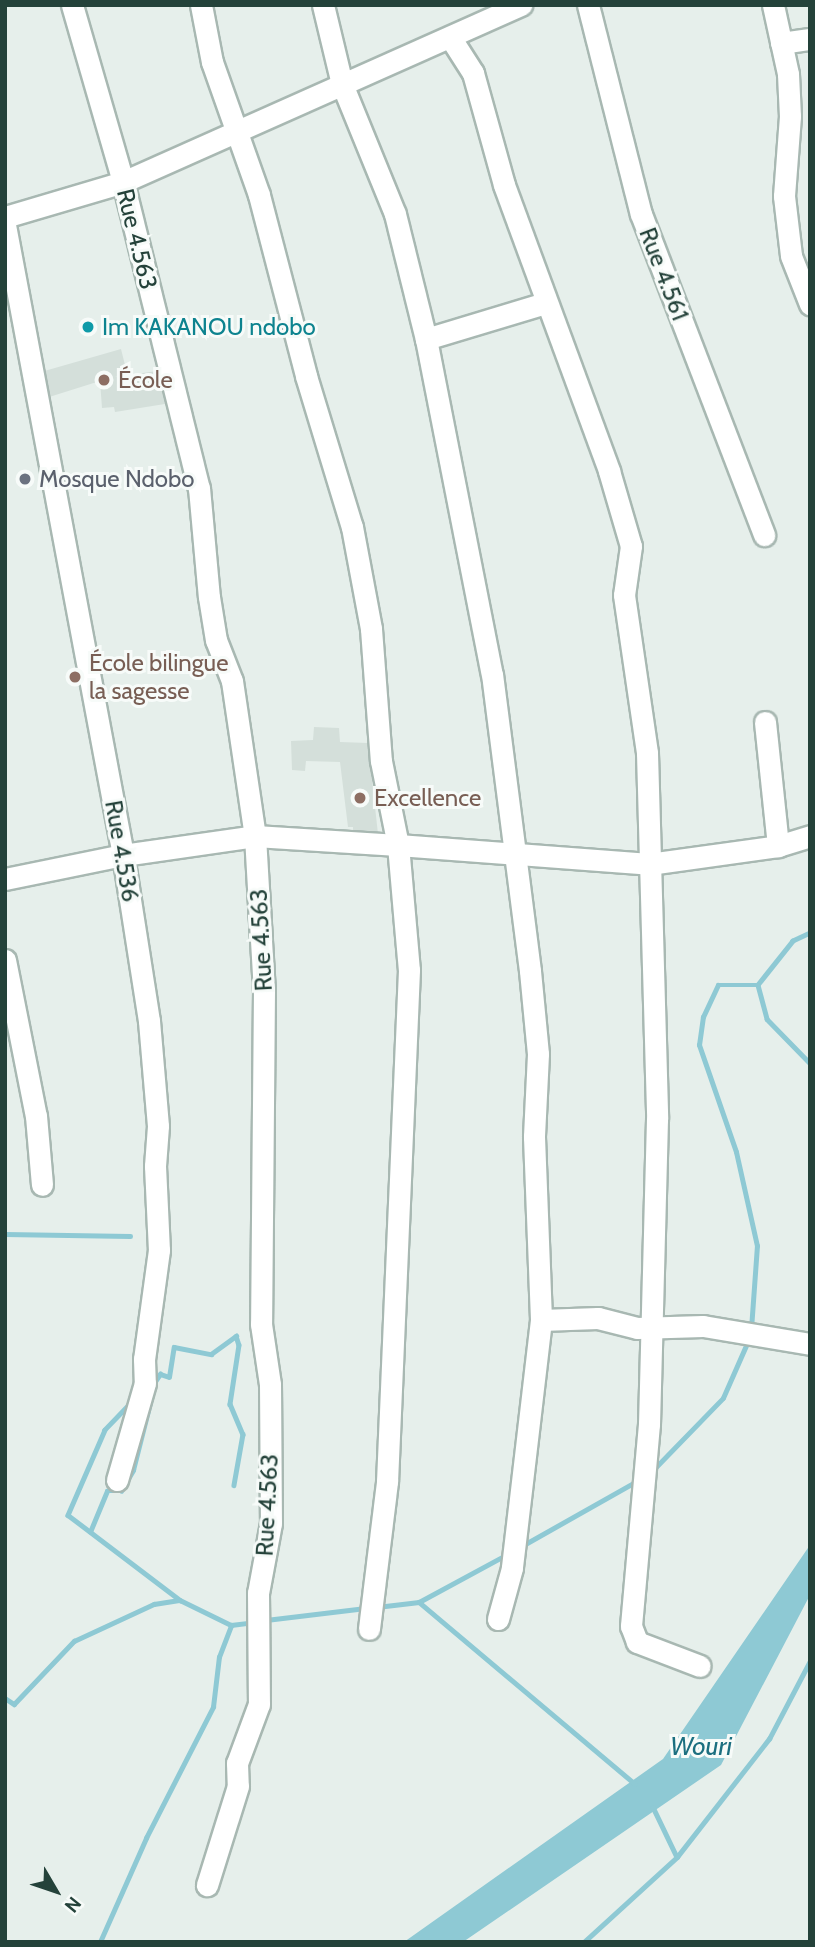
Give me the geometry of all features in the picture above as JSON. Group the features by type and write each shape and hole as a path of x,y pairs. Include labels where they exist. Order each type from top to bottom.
{"street":[{"name":"Rue 4.563","path":"72,5 122,182 199,488 209,597 216,640 232,681 255,836 264,1004 261,1324 270,1384 271,1523 258,1593 259,1704 237,1763 238,1786 207,1885"},
{"path":"201,5 212,62 240,134 352,527 372,641 381,761 398,845 410,970 387,1482 369,1629"},
{"path":"323,5 342,84 395,214 426,340 492,674 538,1054 534,1137 541,1320 512,1569 498,1619"},
{"path":"5,217 122,182 240,134 342,84 521,5"},
{"name":"Rue 4.561","path":"587,5 641,214 764,535"},
{"path":"773,5 781,43 790,116 784,196 791,256 810,304"},
{"path":"450,37 473,74 504,185 545,303 609,471 632,546 624,595 647,753 649,864 657,987 657,1119 648,1328 649,1424 633,1568 632,1636 648,1648 700,1666"},
{"path":"781,43 810,39"},
{"name":"Rue 4.536","path":"5,225 123,855 149,1021 158,1126 155,1166 160,1221 145,1383 117,1480"},
{"path":"426,340 545,303"},
{"path":"765,722 778,846"},
{"path":"5,879 123,855 255,836 649,864 778,846 810,836"},
{"path":"5,960 36,1116 42,1185"},
{"path":"541,1320 597,1318 648,1328 703,1326 810,1344"}],"shaded area":[{"name":"École","path":"121,349 127,373 115,377 164,370 171,403 115,412 114,407 102,408 100,381 46,398 41,372"},
{"name":"Excellence","path":"314,727 339,728 340,742 368,743 378,834 353,833 353,827 348,827 340,762 306,761 305,771 292,770 291,741 313,740"}],"water":[{"name":"Wouri","path":"810,1545 810,1595 721,1765 463,1942 404,1942 663,1759"}],"waterway":[{"path":"810,933 793,941 758,985 767,1019 810,1063"},
{"path":"751,1329 757,1246 736,1152 699,1045 703,1017 718,985 758,985"},
{"path":"5,1234 130,1236"},
{"path":"154,1383 160,1374 169,1377 174,1347 211,1354 236,1336 239,1345 230,1404 243,1434 234,1485"},
{"path":"653,1470 723,1398 748,1341"},
{"path":"90,1532 107,1491 121,1491 133,1470 152,1395"},
{"path":"129,1405 105,1430 68,1515 180,1600 231,1625 254,1622"},
{"path":"520,1547 637,1481"},
{"path":"377,1607 419,1602 506,1555"},
{"path":"5,1698 14,1704 74,1641 154,1604 179,1600"},
{"path":"419,1602 635,1784"},
{"path":"266,1620 365,1608"},
{"path":"100,1942 146,1838 213,1707 219,1657 231,1625"},
{"path":"584,1942 677,1857 769,1739 810,1661"},
{"path":"653,1807 677,1857"}],"place":[{"name":"Im KAKANOU ndobo","path":"88,327"},
{"name":"École","path":"104,380"},
{"name":"Mosque Ndobo","path":"25,479"},
{"name":"École bilingue la sagesse","path":"75,677"},
{"name":"Excellence","path":"360,798"}]}
